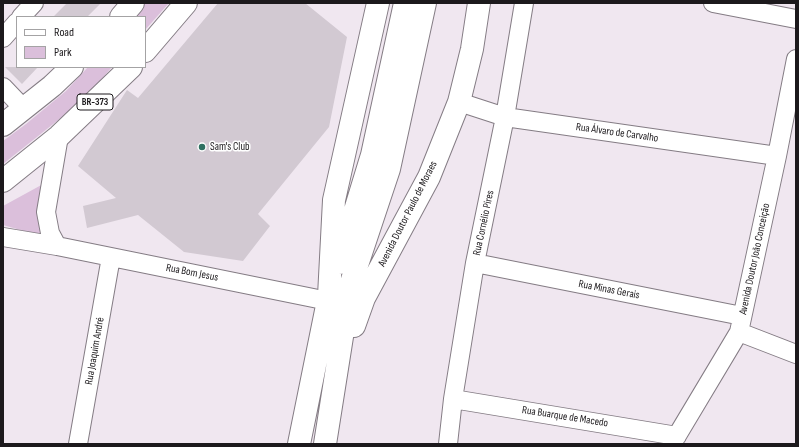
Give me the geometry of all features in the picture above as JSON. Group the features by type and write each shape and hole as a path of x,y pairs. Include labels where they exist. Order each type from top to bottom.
{"main road":[{"path":"122,16 133,3"},
{"path":"146,50 186,3"},
{"path":"329,298 334,200 378,3"},
{"path":"299,444 329,298 372,155 405,3"},
{"name":"Avenida Doutor Paulo de Moraes","path":"325,444 350,286 389,169 425,3"},
{"name":"Avenida Doutor Paulo de Moraes","path":"337,374 364,298 429,177 459,102 472,49 479,3"},
{"path":"3,125 52,86 71,68"},
{"name":"BR-373","path":"3,181 59,136 130,68"}],"street":[{"path":"22,16 34,3"},
{"name":"Rua Cornélio Pires","path":"448,444 453,399 475,263 505,117 524,3"},
{"path":"713,3 796,19"},
{"path":"3,38 16,23"},
{"name":"Avenida Doutor João Conceição","path":"675,440 741,324 796,59"},
{"path":"3,87 24,109"},
{"name":"Rua Álvaro de Carvalho","path":"459,102 505,117 777,156"},
{"path":"57,246 50,233 46,212 59,136"},
{"name":"Rua Bom Jesus","path":"3,238 57,246 329,298"},
{"name":"Rua Joaquim André","path":"78,444 112,257"},
{"name":"Rua Minas Gerais","path":"475,263 741,324 796,354"},
{"name":"Rua Buarque de Macedo","path":"453,399 675,440"}],"green space":[{"path":"145,3 169,3 146,29 146,16 135,16"},
{"path":"87,68 111,68 67,113 3,164 3,141 66,91"},
{"path":"45,183 45,237 3,225 3,206"}],"building":[{"path":"67,3 101,3 88,16 54,16"},
{"name":"Sam's Club","path":"218,3 305,3 347,37 329,127 258,214 270,226 243,261 184,252 138,215 87,228 83,206 116,198 78,166 127,90 138,98"},
{"path":"5,67 37,68 22,84"}],"place":[{"name":"Sam's Club","path":"202,147"}]}
